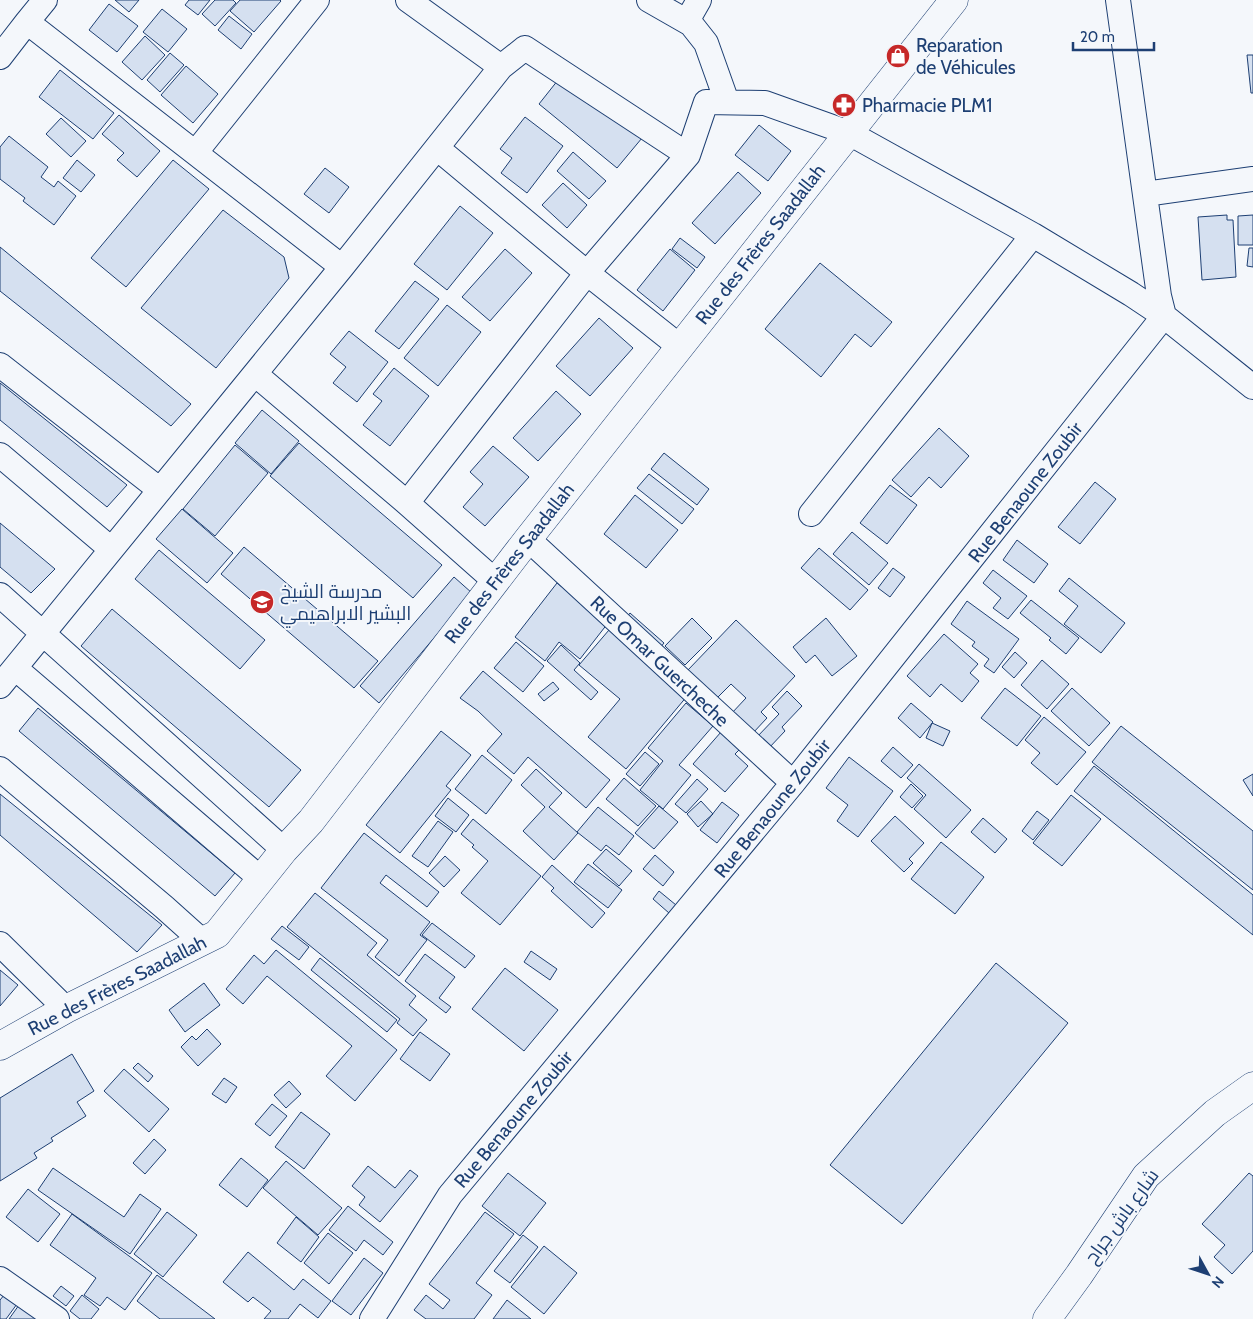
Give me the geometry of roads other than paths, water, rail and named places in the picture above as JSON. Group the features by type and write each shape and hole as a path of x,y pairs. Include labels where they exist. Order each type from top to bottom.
{"street":[{"path":"0,57 45,0"},
{"path":"196,152 317,0"},
{"path":"408,0 501,67"},
{"path":"649,0 691,24 706,43 727,102"},
{"path":"686,21 699,0"},
{"name":"Rue des Frères Saadallah","path":"0,1046 66,1009 217,934 284,850 311,821 495,581 679,346 954,0"},
{"path":"1118,0 1162,306"},
{"path":"27,22 342,266"},
{"path":"0,686 255,374 501,67 525,48 688,155"},
{"path":"407,503 587,273 688,155 706,102 765,103 848,133 1033,235 1131,294 1162,306 1253,388"},
{"path":"437,148 587,273 679,346"},
{"path":"1145,194 1253,179"},
{"path":"811,514 1033,235"},
{"name":"Rue Benaoune Zoubir","path":"372,1319 450,1195 793,783 1162,306"},
{"path":"0,365 160,490"},
{"path":"255,374 407,503 495,581"},
{"path":"0,455 111,549"},
{"name":"Rue Omar Guercheche","path":"528,539 793,783"},
{"path":"0,595 284,850"},
{"path":"15,668 261,879"},
{"path":"0,769 203,942"},
{"path":"0,944 66,1009"},
{"name":"شارع باش جراح","path":"1047,1319 1146,1176 1215,1113 1253,1086"},
{"path":"0,1279 57,1319"}],"place":[{"name":"Reparation de Véhicules","path":"898,56"},
{"name":"Pharmacie PLM1","path":"844,105"},
{"name":"مدرسة الشيخ البشير الابراهيمي","path":"262,602"}]}
